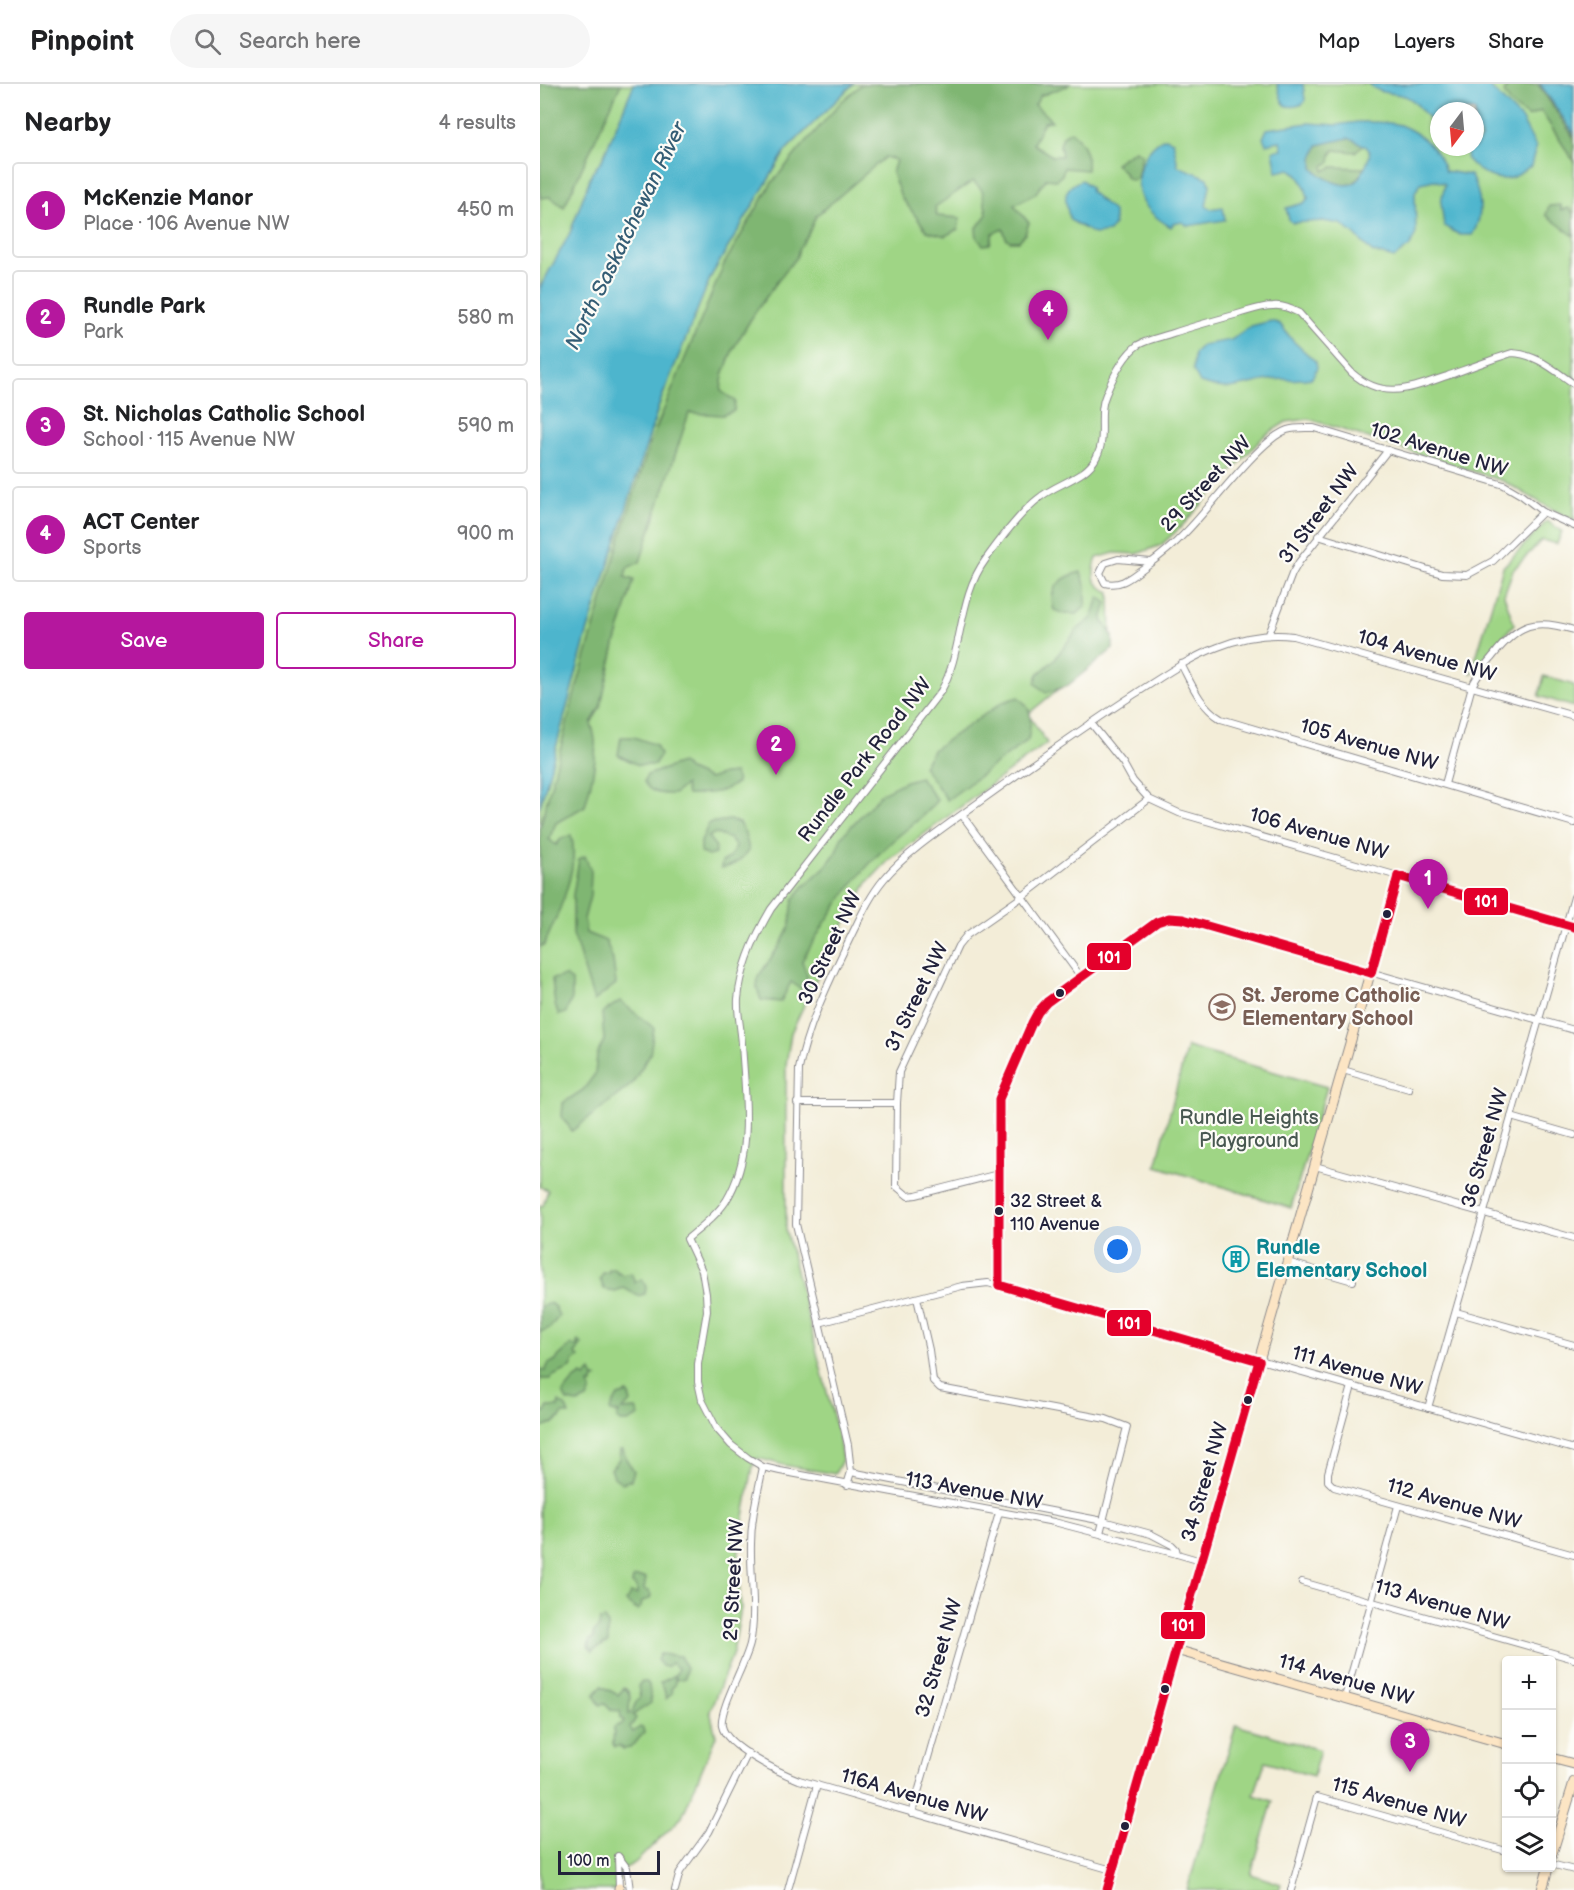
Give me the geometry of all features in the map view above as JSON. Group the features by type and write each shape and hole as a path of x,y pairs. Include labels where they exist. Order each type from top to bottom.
{"street":[{"name":"Rundle Park Road NW","path":"764,1467 739,1452 724,1437 711,1420 702,1400 698,1382 698,1364 707,1311 706,1294 702,1271 687,1239 718,1211 726,1200 734,1185 742,1158 747,1116 738,998 748,955 757,932 771,909 941,691 950,675 968,596 985,559 1036,500 1047,491 1084,471 1098,455 1101,444 1102,405 1128,354 1142,343 1254,309 1275,306 1299,313 1360,381 1377,388 1407,390 1512,353 1526,354 1536,358 1574,384"},
{"name":"102 Avenue NW","path":"1286,430 1314,428 1504,485 1543,512 1574,526"},
{"name":"29 Street NW","path":"1151,562 1118,559 1105,563 1100,573 1105,583 1116,586 1151,562 1183,536 1266,443 1286,430"},
{"name":"31 Street NW","path":"1269,634 1292,574 1318,536 1388,450"},
{"path":"1318,536 1442,574 1467,575 1493,561 1543,512"},
{"path":"1445,784 1472,686 1504,642 1520,630 1533,625 1554,624 1574,630"},
{"name":"30 Street NW","path":"847,1485 851,1472 848,1445 796,1224 799,1069 803,1048 840,960 873,894 886,877 900,863 962,815 1091,723 1181,664 1216,647 1269,634"},
{"name":"104 Avenue NW","path":"1269,634 1293,636 1574,716"},
{"name":"105 Avenue NW","path":"1181,664 1197,696 1212,713 1221,719 1574,822"},
{"name":"106 Avenue NW","path":"1091,723 1149,799 1179,813 1570,926"},
{"name":"31 Street NW","path":"999,1174 908,1196 896,1186 899,1072 958,946 967,935 1023,896 1149,799"},
{"path":"962,815 1081,977"},
{"name":"34 Street NW","path":"1107,1890 1398,876"},
{"name":"36 Street NW","path":"1428,1408 1539,1020 1570,926 1574,897"},
{"path":"999,1285 999,1099 1002,1090 1038,1012 1047,1002 1157,922 1176,918 1574,1030"},
{"path":"1343,1070 1409,1089"},
{"path":"797,1103 897,1103"},
{"path":"1511,1117 1574,1135"},
{"path":"1315,1166 1574,1239"},
{"path":"1287,1262 1353,1281"},
{"name":"111 Avenue NW","path":"819,1323 976,1283 999,1285 1574,1449"},
{"path":"916,1298 929,1350 933,1381 940,1388 1106,1419 1127,1427 1100,1533"},
{"path":"1456,1312 1574,1345"},
{"name":"112 Avenue NW","path":"1352,1386 1328,1473 1328,1481 1334,1487 1574,1555"},
{"name":"29 Street NW","path":"722,1727 723,1712 750,1643 753,1605 751,1531 764,1467"},
{"name":"113 Avenue NW","path":"764,1467 847,1485 1054,1522 1201,1561"},
{"name":"113 Avenue NW","path":"851,1472 1103,1521 1151,1534 1172,1545 1177,1554"},
{"path":"1345,1697 1398,1506"},
{"name":"32 Street NW","path":"912,1813 999,1513"},
{"name":"113 Avenue NW","path":"1302,1582 1574,1659"},
{"name":"114 Avenue NW","path":"1176,1650 1502,1743"},
{"name":"116A Avenue NW","path":"722,1727 729,1739 776,1771 912,1813 1112,1870"},
{"path":"675,1890 680,1872 709,1832 748,1753"},
{"path":"1556,1759 1574,1764"},
{"path":"1556,1841 1574,1782"},
{"path":"788,1890 817,1785"},
{"name":"115 Avenue NW","path":"1291,1890 1317,1797 1502,1850"},
{"path":"619,1889 618,1856 627,1868 630,1890"},
{"path":"1556,1865 1574,1870"},
{"path":"1542,1890 1547,1872"}],"green space":[{"path":"540,84 634,84 602,160 592,173 570,233 540,288"},
{"path":"540,84 621,84 564,207 550,197 540,198"},
{"path":"853,84 1540,84 1574,134 1574,520 1503,481 1309,419 1286,422 1264,436 1181,527 1161,545 1137,554 1114,553 1097,558 1094,579 1096,583 1110,592 1111,646 1028,714 1047,743 889,860 867,883 827,956 791,1033 786,1065 786,1231 839,1439 842,1460 835,1474 758,1458 753,1466 739,1545 738,1571 741,1608 733,1653 710,1711 716,1736 682,1817 635,1863 621,1870 616,1890 540,1890 540,1206 543,1206 548,1190 540,1187 540,807 586,636 660,402 711,276 786,150"},
{"path":"862,84 1069,84 1041,95 1035,105 1052,121 1044,122 1033,144 1052,156 1062,156 1060,145 1063,136 1071,131 1079,139 1084,149 1087,170 1064,168 1062,175 1056,180 1046,179 1035,194 1014,205 1029,223 1025,234 1019,241 1010,241 1006,238 1003,229 993,233 990,244 983,245 977,238 976,229 987,214 982,190 973,181 935,207 937,216 960,218 958,229 945,236 927,231 901,197 892,173 896,160 885,157 816,216 808,235 799,248 797,257 754,314 733,349 723,375 721,391 735,401 734,411 723,415 689,413 640,562 627,568 625,577 634,580 600,708 591,723 595,754 593,775 585,806 556,823 549,839 556,845 561,839 571,835 573,861 561,906 544,945 540,947 540,828 574,696 650,443 724,264 771,184 841,102"},
{"path":"1508,84 1538,84 1574,138 1574,162 1541,111 1528,117 1511,104 1504,93"},
{"path":"1348,137 1364,144 1355,152 1334,150 1330,162 1324,166 1324,171 1332,167 1364,168 1357,180 1346,185 1327,179 1317,172 1313,168 1313,158 1318,145"},
{"path":"1135,150 1142,154 1137,179 1131,180 1115,163"},
{"path":"1561,205 1561,210 1569,208 1574,214 1574,236 1546,215 1549,206"},
{"path":"1547,521 1562,531 1557,544 1542,540 1513,570 1504,595 1514,624 1471,674 1503,567"},
{"path":"1081,572 1086,587 1086,606 1077,614 1064,614 1054,610 1052,595 1057,585 1067,577"},
{"path":"1099,597 1107,603 1102,620 1113,636 1113,649 1067,686 1046,693 1035,683 1038,674 1053,661 1077,630 1092,618"},
{"path":"1544,676 1574,685 1574,707 1539,696"},
{"path":"1018,697 1031,716 1028,740 947,800 923,766 934,749 1003,702"},
{"path":"621,737 634,737 656,745 660,755 654,765 638,765 618,755"},
{"path":"681,763 689,770 709,779 735,773 737,783 720,791 687,795 685,785 674,794 665,794 653,791 644,782 647,775"},
{"path":"920,777 937,800 873,860 829,916 802,961 808,978 805,992 791,982 781,1002 761,1000 757,988 758,977 782,942 790,925 793,900 802,888 826,866 835,854 842,836 882,793"},
{"path":"729,820 739,823 745,833 749,850 736,862 721,868 722,862 729,858 736,847 730,839 715,833 708,837 716,847 715,854 708,856 701,853 701,842 709,823"},
{"path":"585,856 591,871 590,896 584,919 586,933 606,941 613,960 616,984 594,1001 573,934 573,895 579,859"},
{"path":"565,976 572,981 572,998 566,1013 559,1015 555,1005 552,979"},
{"path":"620,1001 654,1028 650,1054 632,1084 572,1131 562,1117 563,1103 583,1090 595,1074 597,1055 604,1040 602,1013"},
{"name":"Rundle Heights Playground","path":"1187,1047 1327,1087 1291,1208 1156,1166"},
{"path":"609,1269 616,1269 617,1273 622,1275 631,1273 635,1282 642,1279 646,1287 645,1294 638,1296 624,1288 615,1291 604,1289 600,1279 603,1273 609,1272"},
{"path":"550,1303 555,1307 559,1316 550,1328 540,1332 540,1307"},
{"path":"579,1341 582,1344 575,1354 579,1357 573,1362 571,1368 551,1379 540,1379 540,1369 545,1371 551,1362 556,1361 571,1345 577,1347"},
{"path":"591,1371 597,1378 589,1384 591,1390 587,1399 578,1403 567,1401 563,1393 574,1380 582,1375 585,1377"},
{"path":"628,1393 631,1402 622,1410 636,1409 639,1416 628,1422 621,1422 617,1418 619,1413 610,1412 610,1410 618,1396"},
{"path":"559,1402 566,1407 569,1414 563,1414 553,1423 540,1428 540,1410 545,1412 548,1407 558,1407"},
{"path":"620,1450 623,1450 634,1471 631,1480 622,1483 614,1477 611,1469 619,1459"},
{"path":"633,1578 646,1578 644,1590 649,1591 651,1595 650,1599 642,1601 641,1607 637,1610 626,1602 630,1593 637,1594 637,1587 632,1584"},
{"path":"604,1619 608,1625 608,1642 592,1651 588,1646 590,1640 594,1638 593,1633 599,1627 600,1620"},
{"path":"660,1654 680,1656 686,1668 685,1678 677,1680 675,1676 672,1693 666,1699 660,1683 676,1674 678,1668 671,1663 667,1667 662,1666 657,1660"},
{"path":"641,1682 647,1682 649,1685 651,1703 633,1715 636,1718 630,1728 633,1732 640,1727 643,1728 644,1733 630,1748 615,1747 613,1744 614,1727 622,1724 624,1720 621,1718 620,1711 611,1710 605,1704 600,1705 594,1695 602,1686 618,1695 624,1688 630,1696 629,1714 640,1697 638,1686"},
{"path":"1236,1725 1320,1750 1313,1776 1265,1762 1254,1795 1273,1801 1251,1874 1281,1884 1279,1890 1187,1890"}],"water":[{"name":"North Saskatchewan River","path":"634,84 853,84 786,150 711,276 660,402 586,636 540,807 540,288 570,233 592,173 602,160"},
{"path":"1277,84 1303,84 1305,100 1303,104 1286,106"},
{"path":"1368,84 1487,84 1522,120 1536,147 1531,166 1514,177 1500,179 1487,175 1466,158 1467,156 1484,156 1484,102 1430,102 1430,120 1419,107 1405,96 1373,88"},
{"path":"1540,84 1574,84 1574,134"},
{"path":"1358,122 1390,123 1400,125 1415,133 1430,145 1430,156 1438,156 1445,171 1470,175 1474,182 1479,197 1480,213 1472,235 1460,235 1444,226 1441,202 1445,184 1434,180 1421,183 1415,192 1416,233 1410,246 1394,258 1372,252 1341,224 1323,221 1293,223 1289,220 1286,208 1304,203 1308,198 1307,194 1302,182 1290,169 1277,172 1273,151 1282,149 1280,141 1266,144 1263,138 1267,129 1308,123 1336,125","holes":["1348,138 1365,146 1370,153 1369,157 1359,179 1354,183 1348,185 1335,182 1322,176 1313,168 1313,158 1318,145"]},
{"path":"1166,138 1173,141 1178,166 1208,178 1210,185 1206,206 1210,209 1223,207 1225,220 1188,226 1182,222 1173,224 1171,227 1152,213 1145,204 1138,185 1142,164 1152,147 1158,141"},
{"path":"1082,180 1090,187 1091,192 1114,212 1114,225 1109,232 1094,234 1070,220 1066,201 1067,191"},
{"path":"1271,321 1280,324 1293,341 1316,362 1317,368 1312,378 1269,380 1228,388 1200,383 1193,370 1194,353 1202,345 1231,340 1251,326"}],"transit line":[{"name":"101","path":"1398,876 1574,927"},
{"name":"101","path":"1371,973 1398,876"},
{"name":"101","path":"999,1285 999,1099 1032,1023 1047,1002 1157,922 1169,918 1183,919 1371,973"},
{"name":"101","path":"999,1285 1259,1361"},
{"name":"101","path":"1107,1890 1259,1361"}],"place":[{"name":"ACT Center","path":"1048,340"},
{"name":"Rundle Park","path":"776,775"},
{"name":"McKenzie Manor","path":"1428,909"},
{"name":"St. Jerome Catholic Elementary School","path":"1222,1007"},
{"name":"32 Street & 110 Avenue","path":"999,1211"},
{"name":"Rundle Elementary School","path":"1236,1259"},
{"name":"St. Nicholas Catholic School","path":"1410,1772"}]}
